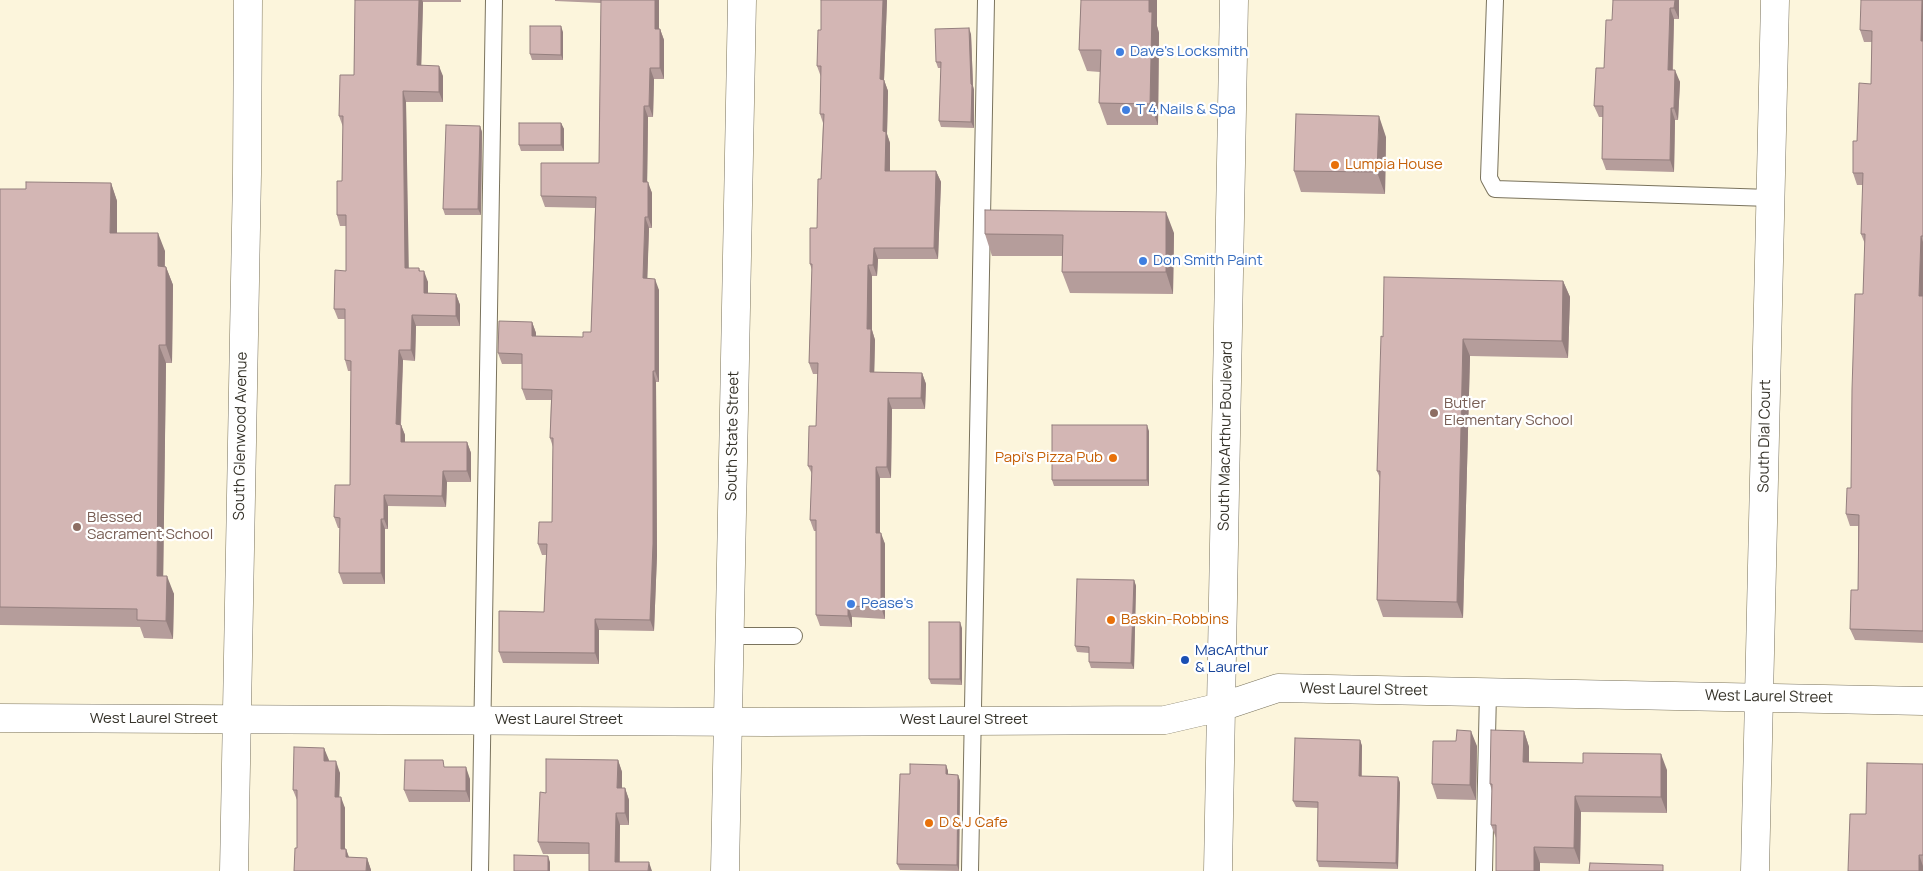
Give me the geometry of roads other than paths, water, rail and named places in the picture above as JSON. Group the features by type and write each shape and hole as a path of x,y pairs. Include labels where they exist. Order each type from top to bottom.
{"street":[{"name":"South Glenwood Avenue","path":"234,871 247,184 248,0"},
{"name":"South State Street","path":"725,871 742,0"},
{"name":"South MacArthur Boulevard","path":"1218,871 1234,0"},
{"name":"South Dial Court","path":"1755,871 1775,0"},
{"name":"West Laurel Street","path":"0,718 728,721 1165,720 1221,707 1278,688 1923,701"}],"lane":[{"path":"480,871 494,0"},
{"path":"970,871 986,0"},
{"path":"1495,0 1489,178 1495,189 1770,198"},
{"path":"730,636 794,636"},
{"path":"1484,871 1488,692"}],"place":[{"name":"Dave's Locksmith","path":"1120,52"},
{"name":"T 4 Nails & Spa","path":"1126,110"},
{"name":"Lumpia House","path":"1335,165"},
{"name":"Don Smith Paint","path":"1143,261"},
{"name":"Butler Elementary School","path":"1434,413"},
{"name":"Papi's Pizza Pub","path":"1113,458"},
{"name":"Blessed Sacrament School","path":"77,527"},
{"name":"Pease's","path":"851,604"},
{"name":"Baskin-Robbins","path":"1111,620"},
{"name":"MacArthur & Laurel","path":"1185,660"},
{"name":"D & J Cafe","path":"929,823"}]}
